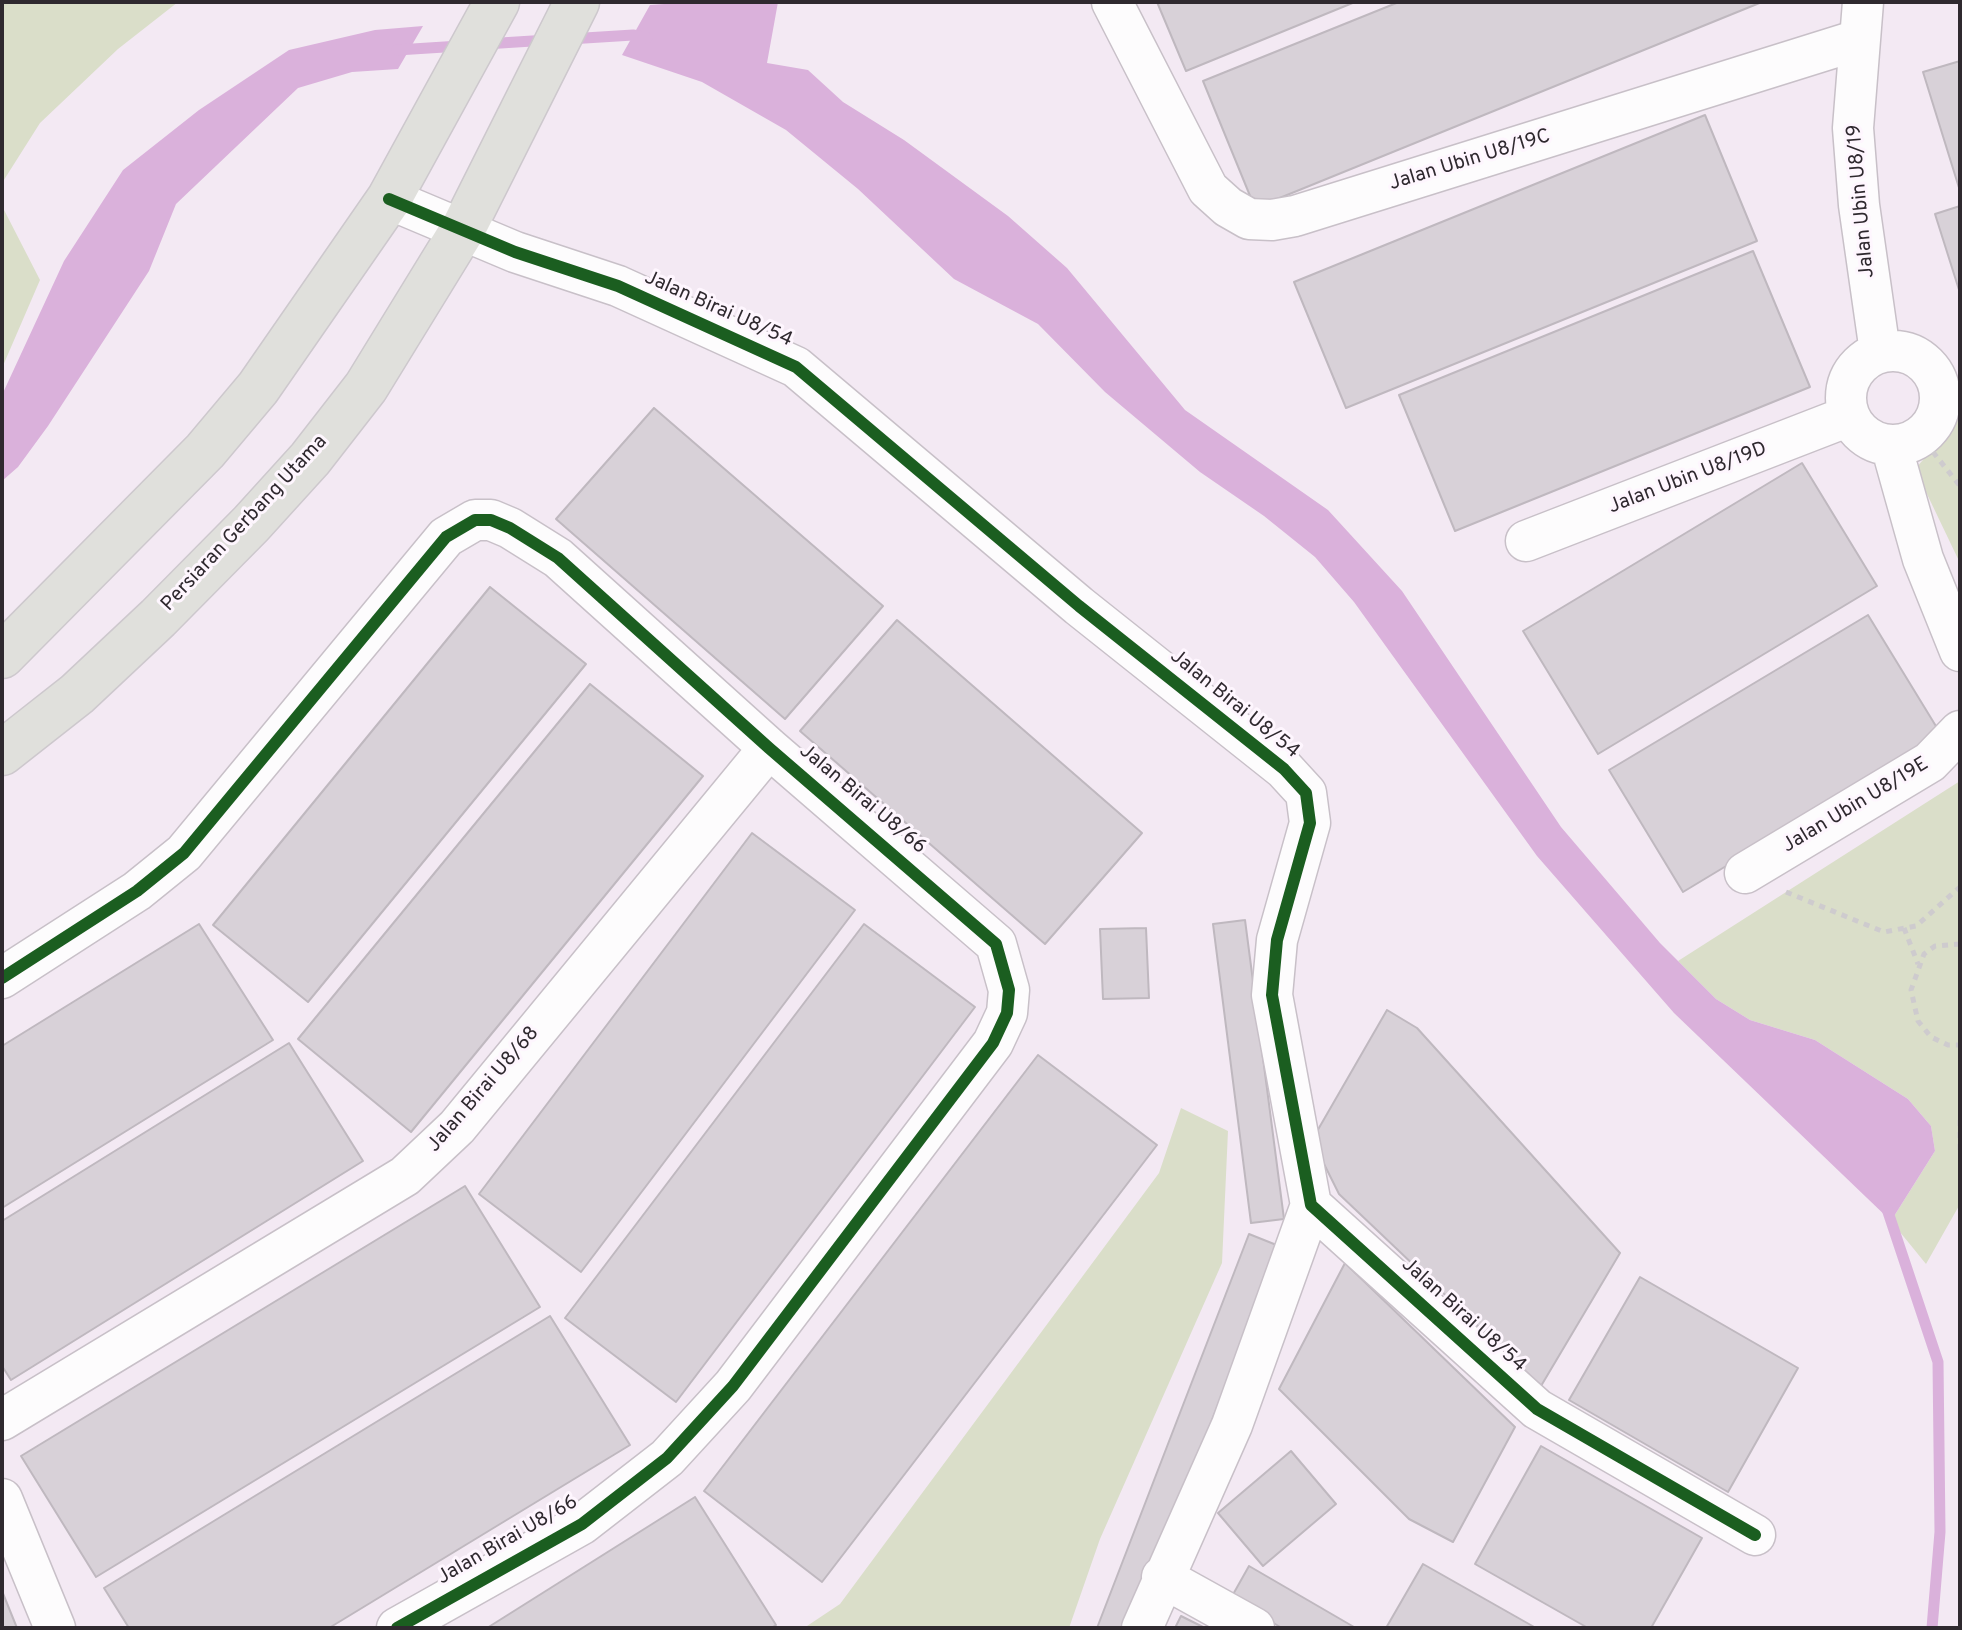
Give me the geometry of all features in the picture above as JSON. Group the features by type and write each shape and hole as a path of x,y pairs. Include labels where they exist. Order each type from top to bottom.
{"main road":[{"path":"2,656 205,451 258,388 389,199 497,2"},
{"name":"Persiaran Gerbang Utama","path":"2,753 77,694 158,618 310,459 366,387 463,229 577,2"}],"street":[{"name":"Jalan Ubin U8/19C","path":"1112,2 1208,189 1228,207 1249,219 1272,220 1295,216 1861,21"},
{"name":"Jalan Ubin U8/19","path":"1861,21 1853,128 1859,205 1880,352"},
{"name":"Jalan Birai U8/54","path":"389,199 515,252 618,286 796,367 1079,606 1284,769 1306,793 1310,823 1277,940 1272,995 1311,1205 1537,1409 1755,1535"},
{"path":"1880,352 1909,353 1948,377 1933,423 1904,442 1862,433 1849,416 1846,394 1853,373 1860,364 1880,352"},
{"name":"Jalan Ubin U8/19D","path":"1526,541 1849,416"},
{"path":"1904,442 1923,559 1960,651"},
{"name":"Jalan Birai U8/66","path":"2,978 137,891 184,853 446,537 475,520 491,520 510,528 558,558 769,748 985,931 996,944 1009,990 1007,1013 993,1043 733,1386 667,1458 582,1524 397,1628"},
{"name":"Jalan Ubin U8/19E","path":"1745,873 1930,762 1960,731"},
{"name":"Jalan Birai U8/68","path":"2,1420 380,1194 413,1168 457,1127 769,748"},
{"path":"1142,1628 1232,1425 1311,1205"},
{"path":"2,1499 55,1628"},
{"path":"1162,1577 1234,1623"}],"path":[{"path":"1904,442 1933,452 1960,486"},
{"path":"1745,873 1884,932 1916,926 1960,887"},
{"path":"1904,928 1918,965"},
{"path":"1960,944 1935,946 1918,965 1911,990 1918,1021 1931,1037 1948,1045 1960,1045"},
{"path":"1960,1120 1960,1153"}],"green space":[{"path":"2,2 178,2 118,49 40,123 2,183"},
{"path":"2,206 40,280 2,368"},
{"path":"1960,401 1960,563 1915,469 1945,435"},
{"path":"1960,781 1960,1204 1926,1264 1891,1221 1935,1151 1931,1126 1908,1099 1815,1040 1750,1020 1716,999 1678,961"},
{"path":"1181,1108 1228,1131 1222,1263 1100,1539 1069,1628 804,1628 840,1604 1159,1173"}],"shaded area":[{"path":"778,2 767,63 808,70 843,102 904,140 1008,216 1067,268 1185,410 1328,510 1402,591 1561,827 1660,943 1716,999 1750,1020 1815,1040 1908,1099 1931,1126 1935,1151 1891,1221 1674,1013 1537,856 1354,602 1315,557 1264,516 1200,472 1105,392 1038,324 954,279 858,189 786,130 702,82 622,55 650,5"},
{"path":"423,26 398,69 352,72 298,88 176,204 149,271 48,426 18,467 2,481 2,395 64,261 123,170 199,110 289,50 375,30"}],"building":[{"path":"1157,2 1355,2 1186,71"},
{"path":"1399,2 1762,2 1255,208 1203,81"},
{"path":"1960,61 1960,191 1923,72"},
{"path":"1705,115 1757,241 1346,408 1294,282"},
{"path":"1960,206 1960,293 1935,214"},
{"path":"1753,251 1810,387 1455,531 1399,395"},
{"path":"654,408 883,606 785,719 556,519"},
{"path":"1802,463 1877,586 1598,754 1523,631"},
{"path":"490,587 586,664 308,1002 213,925"},
{"path":"1868,615 1942,736 1683,892 1609,770"},
{"path":"897,620 1142,833 1045,944 800,731"},
{"path":"590,684 703,776 411,1132 298,1039"},
{"path":"752,833 855,910 581,1272 479,1194"},
{"path":"1245,920 1284,1219 1251,1223 1213,924"},
{"path":"199,924 273,1040 2,1208 2,1046"},
{"path":"864,924 975,1007 676,1402 565,1318"},
{"path":"1146,928 1149,998 1103,999 1100,929"},
{"path":"1387,1010 1417,1028 1620,1253 1541,1386 1339,1194 1312,1140"},
{"path":"289,1043 363,1161 11,1380 2,1366 2,1221"},
{"path":"1038,1055 1157,1145 822,1582 704,1491"},
{"path":"465,1186 540,1307 96,1577 21,1456"},
{"path":"1249,1234 1279,1246 1132,1628 1097,1628"},
{"path":"1345,1263 1515,1427 1453,1542 1409,1519 1279,1389"},
{"path":"1640,1277 1798,1368 1728,1492 1569,1400"},
{"path":"550,1316 630,1445 329,1628 129,1628 104,1588"},
{"path":"1541,1446 1702,1538 1651,1628 1588,1628 1475,1564"},
{"path":"1291,1451 1336,1504 1263,1566 1218,1513"},
{"path":"695,1497 776,1625 771,1628 487,1628"},
{"path":"1423,1564 1536,1628 1386,1628"},
{"path":"1249,1566 1354,1627 1282,1628 1231,1598"},
{"path":"2,1591 17,1628 2,1628"},
{"path":"1181,1616 1205,1628 1175,1628"}],"waterway":[{"path":"569,39 633,35 647,38"},
{"path":"485,44 548,40"},
{"path":"397,50 460,46"},
{"path":"1887,1209 1938,1362 1940,1532 1932,1628"}],"cycle path":[{"path":"389,199 515,252 618,286 796,367 1079,606 1284,769 1306,793 1310,823 1277,940 1272,995 1311,1205 1537,1409 1755,1535"},
{"path":"2,978 137,891 184,853 446,537 475,520 491,520 510,528 558,558 769,748 996,944 1009,990 1007,1013 993,1043 733,1386 667,1458 582,1524 397,1628"}]}
